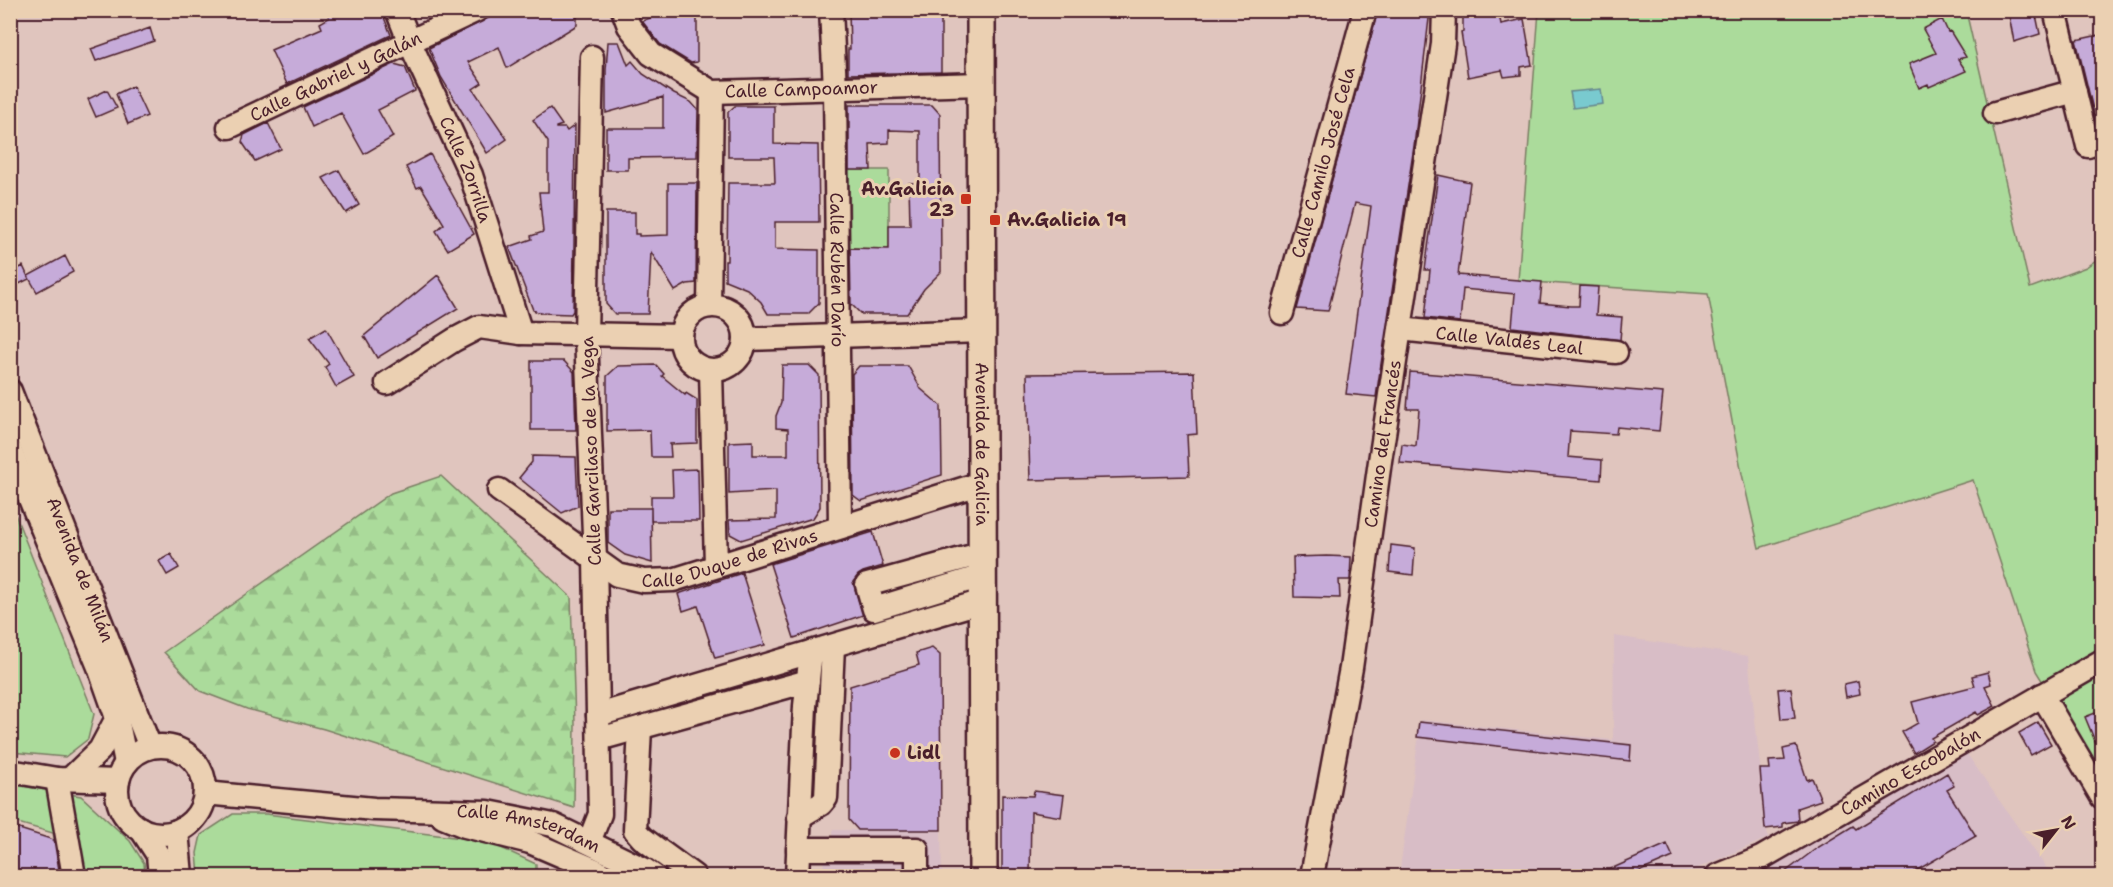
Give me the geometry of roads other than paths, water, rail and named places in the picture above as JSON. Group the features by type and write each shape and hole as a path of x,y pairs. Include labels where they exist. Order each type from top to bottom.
{"main road":[{"name":"Avenida de Galicia","path":"981,10 984,876"}],"street":[{"name":"Calle Zorrilla","path":"397,10 471,175 521,333"},
{"name":"Calle Gabriel y Galán","path":"229,127 477,10"},
{"name":"Calle Campoamor","path":"623,10 629,26 651,54 712,92 981,84"},
{"name":"Calle Rubén Darío","path":"831,10 835,88 840,527"},
{"name":"Calle Camilo José Cela","path":"1282,313 1365,10"},
{"name":"Camino del Francés","path":"1312,876 1351,668 1443,44 1444,10"},
{"path":"2055,10 2088,146"},
{"name":"Calle Garcilaso de la Vega","path":"589,842 600,814 595,560 586,335 592,57"},
{"path":"1995,113 2075,91"},
{"path":"709,306 712,92"},
{"path":"709,306 718,306 737,317 742,325 745,339 742,353 734,363 724,369 711,371 697,366 684,352 681,336 688,318 697,310 709,306"},
{"path":"387,383 454,340 479,327 521,333 681,336"},
{"name":"Calle Valdés Leal","path":"1400,329 1616,352"},
{"path":"745,339 982,331"},
{"path":"711,371 716,566"},
{"name":"Avenida de Milán","path":"10,391 150,747"},
{"name":"Avenida de Milán","path":"10,450 99,667 117,718 122,772"},
{"name":"Calle Duque de Rivas","path":"499,490 617,575 644,581 673,580 982,483"},
{"path":"598,715 833,646 982,577"},
{"path":"800,817 821,804 826,798 833,646"},
{"path":"797,876 805,706 811,652"},
{"name":"Camino Escobalón","path":"1717,876 1761,858 2103,661"},
{"path":"599,739 808,681"},
{"path":"2042,695 2103,797"},
{"path":"63,779 100,750 117,718"},
{"path":"640,728 635,830 642,838 694,876"},
{"path":"150,747 170,747 182,751 192,759 204,779 203,804 193,820 177,831 157,834 141,829 132,823 123,812 117,797 122,772 134,755 150,747"},
{"path":"10,771 63,779 122,772"},
{"path":"63,779 74,876"},
{"name":"Calle Amsterdam","path":"205,793 374,809 488,812 553,825 654,876"},
{"name":"Calle Amsterdam","path":"430,811 465,826 530,842 604,876"},
{"path":"141,829 158,855 160,876"},
{"path":"177,831 181,876"},
{"path":"798,849 917,849 917,876"}],"water":[{"path":"1601,89 1603,104 1573,108 1570,92"}],"place":[{"name":"Av.Galicia 23","path":"966,199"},
{"name":"Av.Galicia 19","path":"995,220"},
{"name":"Lidl","path":"895,753"}]}
